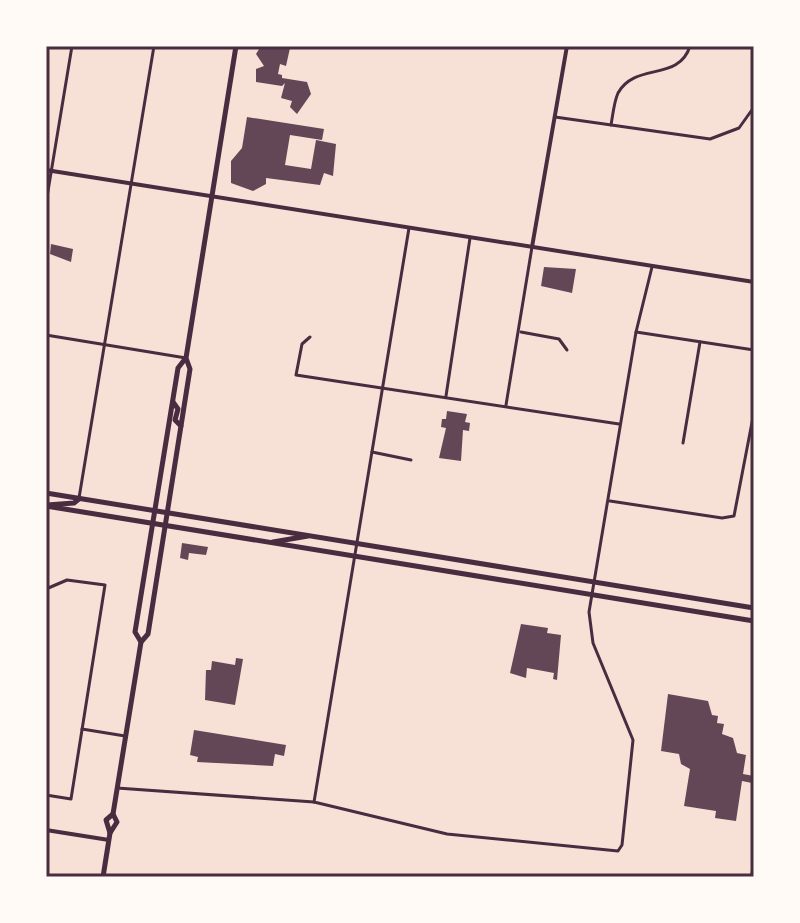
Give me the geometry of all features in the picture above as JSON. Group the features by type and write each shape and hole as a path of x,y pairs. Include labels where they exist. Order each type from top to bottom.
{"main road":[{"path":"103,877 109,837 105,826 113,814 141,642 148,634 190,369 186,358 236,46"},
{"path":"141,642 135,632 152,524 178,368 186,358"},
{"path":"173,401 178,409 175,420 181,426"},
{"path":"46,493 754,608"},
{"path":"46,506 74,503 79,498"},
{"path":"46,506 754,621"},
{"path":"273,542 309,535"}],"street":[{"path":"46,203 72,46"},
{"path":"79,498 154,46"},
{"path":"506,406 567,46"},
{"path":"611,126 620,90 638,74 664,71 679,64 690,46"},
{"path":"555,117 710,139 739,128 754,107"},
{"path":"49,171 754,282"},
{"path":"314,802 352,554 384,388 409,228"},
{"path":"446,396 470,238"},
{"path":"117,788 314,802 447,834 618,851 633,740 593,643 589,621 636,332 652,267"},
{"path":"520,332 559,339 567,350"},
{"path":"636,332 754,350"},
{"path":"46,335 186,358"},
{"path":"310,337 302,344 296,375 621,424"},
{"path":"683,443 700,342"},
{"path":"608,500 722,518 734,516 754,412"},
{"path":"371,452 411,460"},
{"path":"46,589 67,580 105,585 71,799 46,795"},
{"path":"80,728 125,736"},
{"path":"46,830 109,837"},
{"path":"752,877 754,864"}],"building":[{"path":"261,46 290,48 286,66 280,64 278,74 282,78 307,82 311,94 297,114 290,107 292,101 281,98 285,83 282,86 256,82 256,69 264,66 256,54"},
{"path":"247,117 324,129 322,140 290,135 285,165 311,169 316,140 336,144 333,176 324,173 320,185 266,178 266,184 253,191 231,183 231,161 242,148"},
{"path":"51,244 73,249 71,262 50,254"},
{"path":"544,267 576,269 572,293 541,286"},
{"path":"447,411 467,414 465,422 470,423 469,431 463,430 461,461 439,458 446,428 441,427 442,419 446,419"},
{"path":"182,543 208,547 206,555 189,553 188,560 180,558"},
{"path":"521,624 548,628 547,633 561,635 557,680 553,679 554,673 527,668 526,678 510,673"},
{"path":"236,658 243,659 235,705 205,700 206,670 211,670 212,661 235,665"},
{"path":"668,694 708,701 712,715 718,716 717,723 724,724 722,734 733,738 737,753 746,755 743,774 754,776 752,783 742,781 736,821 715,818 716,811 684,806 690,769 681,764 679,754 661,751"},
{"path":"194,730 286,745 284,756 275,754 273,766 197,762 198,757 190,755"}]}
